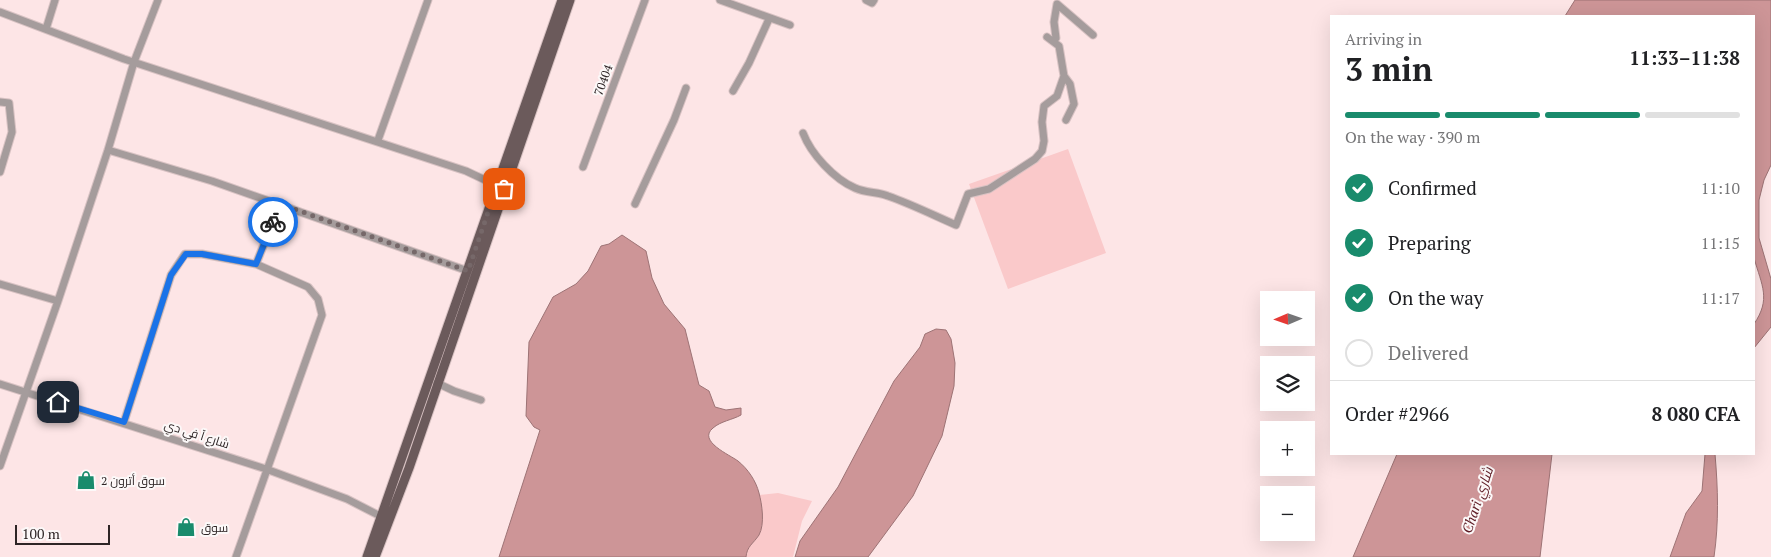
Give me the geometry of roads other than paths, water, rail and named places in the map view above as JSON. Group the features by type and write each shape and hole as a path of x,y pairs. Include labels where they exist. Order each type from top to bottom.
{"main road":[{"path":"367,557 386,519 438,383 562,0"},
{"path":"375,557 468,271 501,188 570,0"}],"street":[{"path":"46,29 56,0"},
{"path":"1,462 58,301 108,150 134,62 158,0"},
{"path":"378,140 428,0"},
{"name":"70404","path":"583,168 645,0"},
{"path":"720,0 790,25"},
{"path":"866,0 872,3 874,0"},
{"path":"1056,3 1092,36"},
{"path":"1056,3 1054,22 1056,38"},
{"path":"0,12 134,62 268,107 378,140 466,171 501,188"},
{"path":"733,91 749,63 769,19"},
{"path":"804,133 806,140 828,169 846,183 871,193 888,196 956,224 968,194 989,189 1020,170 1042,151 1044,141 1042,122 1044,106 1058,96 1064,76 1059,46 1047,37"},
{"path":"1064,76 1070,84 1074,104 1066,120"},
{"path":"635,204 674,120 686,88"},
{"path":"0,102 9,103 12,132 0,172"},
{"path":"108,150 212,180 468,271"},
{"path":"256,264 280,204"},
{"path":"124,422 171,275 186,254 202,254 256,264 308,287 318,299 322,309 322,316 236,557"},
{"path":"0,284 58,301"},
{"path":"438,383 454,392 480,400"},
{"name":"شارع آ في دي","path":"0,384 124,422 266,469 347,499 386,519"}],"water":[{"path":"1575,0 1771,0 1771,165 1764,180 1759,200 1759,238 1771,279 1771,327 1755,347 1755,322 1764,300 1755,261 1755,15 1566,15"},
{"path":"622,235 646,251 652,278 664,304 685,329 699,385 709,391 715,407 726,410 741,408 741,415 713,428 709,433 709,438 716,447 738,461 745,468 758,489 762,508 762,525 759,535 749,548 746,557 499,557 540,430 534,427 526,416 529,342 553,297 576,284 588,271 601,246 609,244"},
{"path":"936,329 946,330 951,339 955,363 954,386 942,436 913,496 868,557 795,557 800,541 838,487 894,381 920,347 925,334"},
{"name":"Chari شاري","path":"1397,455 1552,455 1540,557 1353,557"},
{"path":"1705,455 1715,455 1718,506 1714,557 1670,557 1686,513 1702,491"}],"place":[{"name":"سوق أترون 2","path":"86,480"},
{"name":"سوق","path":"186,527"}]}
